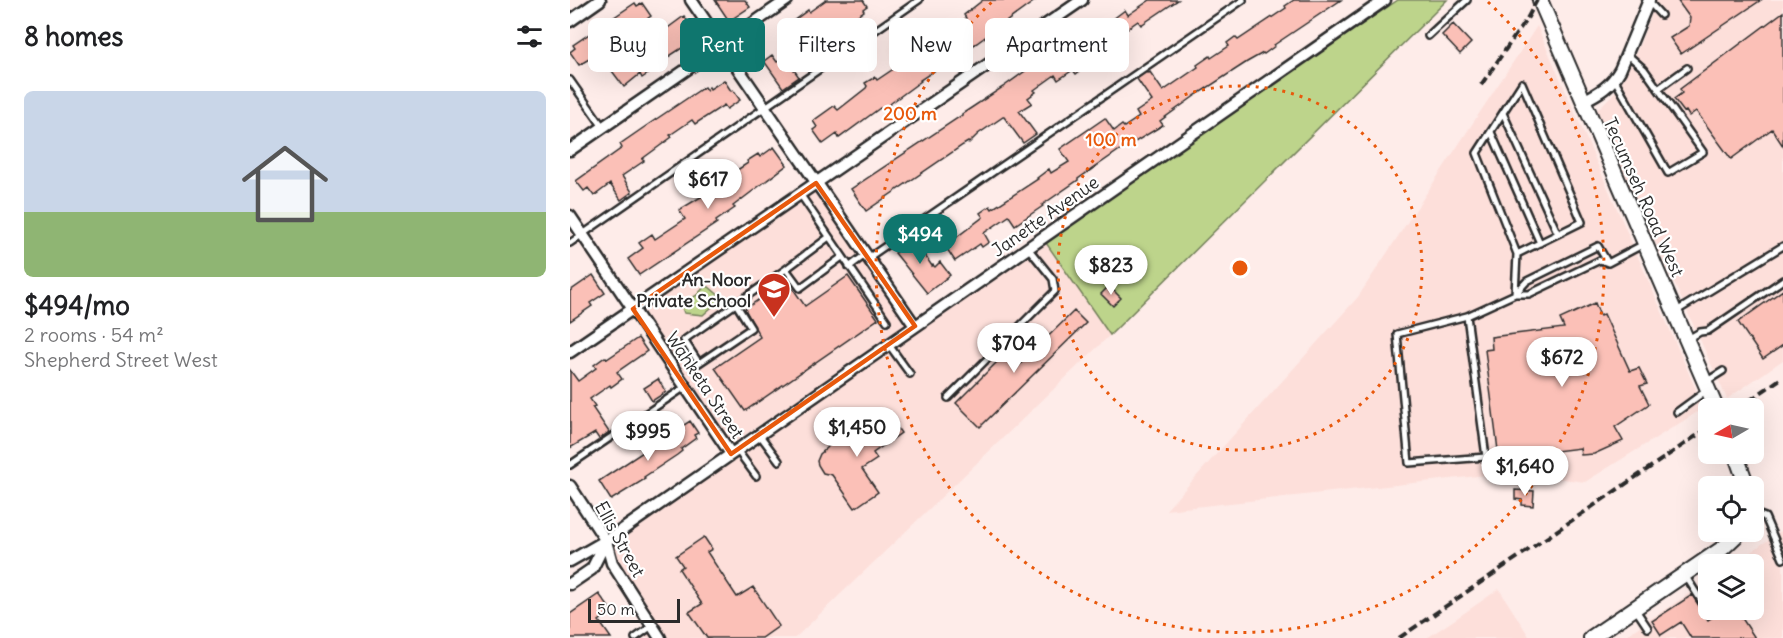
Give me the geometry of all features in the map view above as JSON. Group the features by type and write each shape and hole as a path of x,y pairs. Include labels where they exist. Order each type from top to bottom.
{"main road":[{"name":"Tecumseh Road West","path":"1540,0 1712,398"},
{"path":"1717,554 1729,542"},
{"path":"1591,638 1685,574 1698,568"}],"street":[{"path":"570,21 600,0"},
{"path":"691,0 703,18"},
{"path":"762,18 788,0"},
{"path":"570,352 1082,0"},
{"name":"Janette Avenue","path":"570,561 606,541 1385,0"},
{"path":"1583,101 1607,88 1615,80 1649,0"},
{"path":"570,150 683,72"},
{"path":"740,72 915,326"},
{"name":"Wahketa Street","path":"570,216 734,452"},
{"name":"Ellis Street","path":"570,486 606,541 612,563 660,638"},
{"name":"Janette Avenue","path":"570,584 592,569 606,541"}],"lane":[{"path":"570,243 919,0"},
{"path":"849,267 1243,0"},
{"path":"1428,36 1467,0"},
{"path":"1649,0 1661,15"},
{"path":"1615,80 1668,173 1703,152 1644,69 1627,54"},
{"path":"1658,89 1687,68"},
{"path":"570,80 603,127"},
{"path":"1515,294 1517,254 1478,153 1522,83 1582,222 1517,254"},
{"path":"1503,113 1558,234"},
{"path":"1491,132 1540,243"},
{"path":"800,194 887,321"},
{"path":"736,304 751,328 699,363 684,340 829,237"},
{"path":"1515,294 1529,294 1600,260 1608,263 1645,243"},
{"path":"1467,316 1486,457 1409,464 1397,334 1467,316 1515,294 1527,281 1598,246 1608,263"},
{"path":"1675,312 1783,246"},
{"path":"948,398 1055,291 1053,279 1028,248"},
{"path":"786,269 800,288 842,256"},
{"path":"1687,340 1700,332 1708,331 1783,280"},
{"path":"889,345 910,374"},
{"path":"1677,412 1723,371"},
{"path":"570,465 686,386"},
{"path":"759,434 778,461"},
{"path":"734,452 756,476"},
{"path":"1764,517 1783,559"},
{"path":"1685,574 1698,595"},
{"path":"1635,608 1648,628"},
{"path":"635,638 652,626"}],"highlighted area":[{"path":"816,183 915,326 731,454 633,309"}],"shaded area":[{"path":"1657,0 1783,0 1783,360 1728,398 1596,111 1618,89 1638,49"},
{"path":"1537,26 1700,398 1698,412 1585,482 1514,472 1166,510 1358,297"},
{"name":"An-Noor Private School","path":"815,191 906,325 733,443 642,311"},
{"path":"1044,240 1110,335 795,638 643,638 649,633 598,554 731,455"},
{"path":"1781,531 1783,535 1783,638 1622,638 1698,588 1698,620 1764,620 1764,554 1748,554"},
{"path":"1499,589 1530,638 1427,638 1457,618"}],"green space":[{"path":"1398,0 1447,0 1110,335 1044,240"},
{"path":"705,286 722,298 703,315 684,313 681,305 697,295"}],"building":[{"path":"715,0 745,0 750,7 734,18 727,18"},
{"path":"826,0 863,0 867,6 854,18 797,18 808,10 809,12"},
{"path":"983,0 1036,0 1011,18 985,18 985,37 973,46 973,18 966,18 964,15"},
{"path":"1150,0 1178,0 1141,25 1138,21 1129,27 1129,18 1114,18 1125,10 1128,15"},
{"path":"1294,0 1341,0 1264,54 1247,62 1196,95 1160,121 1163,125 1135,142 1134,140 1015,225 1009,216 984,233 989,242 982,247 980,244 955,261 945,246 983,217 980,213 990,206 992,209 1038,179 1049,169 1051,173 1069,162 1060,149 1105,118 1114,131 1139,117 1136,112 1152,101 1137,79 1150,72 1163,91 1210,56 1211,58 1229,46 1227,43 1235,37 1238,40 1286,8 1285,6"},
{"path":"1677,0 1761,0 1681,54 1670,38 1689,26 1690,18"},
{"path":"635,3 637,6 642,3 651,16 648,18 613,18"},
{"path":"1783,12 1783,146 1772,129 1731,159 1696,111 1689,116 1674,99 1682,93 1680,89"},
{"path":"680,19 680,49 668,57 668,28"},
{"path":"1453,24 1471,43 1460,54 1442,35"},
{"path":"588,35 588,60 579,65 570,52 575,48 573,45"},
{"path":"772,55 777,62 777,72 796,72 799,77 783,88 765,60"},
{"path":"613,72 651,72 642,78 640,74 624,87"},
{"path":"889,72 932,72 839,138 837,134 823,144 813,130 817,127 813,121 834,106 838,110 866,88 865,83 875,77 877,80"},
{"path":"1024,72 1070,72 1058,80 1055,75 1034,90 1036,92 1028,98 1032,103 1019,111 1036,134 1023,143 1003,117 969,143 866,211 851,189"},
{"path":"724,80 740,100 727,109 724,105 695,124 692,120 670,135 672,137 642,159 644,161 622,176 632,192 621,200 610,184 594,196 588,188 584,191 576,181 622,148 620,144 646,126 704,87 706,90 709,87 710,89"},
{"path":"774,147 787,165 733,206 735,208 716,221 717,223 639,275 628,259 643,248 639,243 652,234 655,239 685,219 679,210 719,186 721,189 738,177 734,172 748,163 747,161 758,154 760,157"},
{"path":"911,235 932,266 935,267 940,262 950,275 927,293 895,253 897,252 893,247"},
{"path":"593,275 605,293 590,303 592,306 570,321 570,291"},
{"path":"848,276 878,319 745,411 715,368 760,337 745,309 787,280 805,306"},
{"path":"1109,286 1121,298 1113,306 1101,294"},
{"path":"1783,290 1783,345 1763,359 1738,322"},
{"path":"1595,303 1600,316 1604,314 1630,371 1639,368 1647,384 1640,386 1649,404 1615,427 1623,441 1594,454 1581,455 1580,448 1499,458 1485,350 1492,349 1491,337 1564,328 1560,319"},
{"path":"1074,311 1086,323 980,427 956,403 1004,355 1016,368"},
{"path":"638,338 647,351 617,372 622,379 590,399 595,406 592,407 609,432 599,439 595,433 570,448 570,370 578,381 596,368 594,365 605,357 607,359"},
{"path":"658,379 666,392 652,401 644,388"},
{"path":"886,411 901,433 873,453 877,459 862,469 878,492 855,508 832,475 823,473 817,461 831,442 843,435 848,437"},
{"path":"690,421 698,433 694,435 696,438 681,449 682,451 677,455 644,477 645,479 611,500 599,481"},
{"path":"1515,490 1534,491 1533,506 1522,505 1522,500 1515,499"},
{"path":"704,537 712,549 707,552 737,597 753,587 779,626 762,638 707,638 689,612 702,604 679,569 683,566 676,556"},
{"path":"599,594 611,610 599,621 611,638 570,638 570,614"},
{"path":"1692,595 1698,604 1698,620 1743,620 1755,638 1691,638 1681,622 1661,635 1652,621"}],"railway":[{"path":"1481,85 1528,17 1537,0"},
{"path":"1753,398 1783,377"},
{"path":"1399,638 1698,435"}],"place":[{"name":"An-Noor Private School","path":"774,318"}]}
